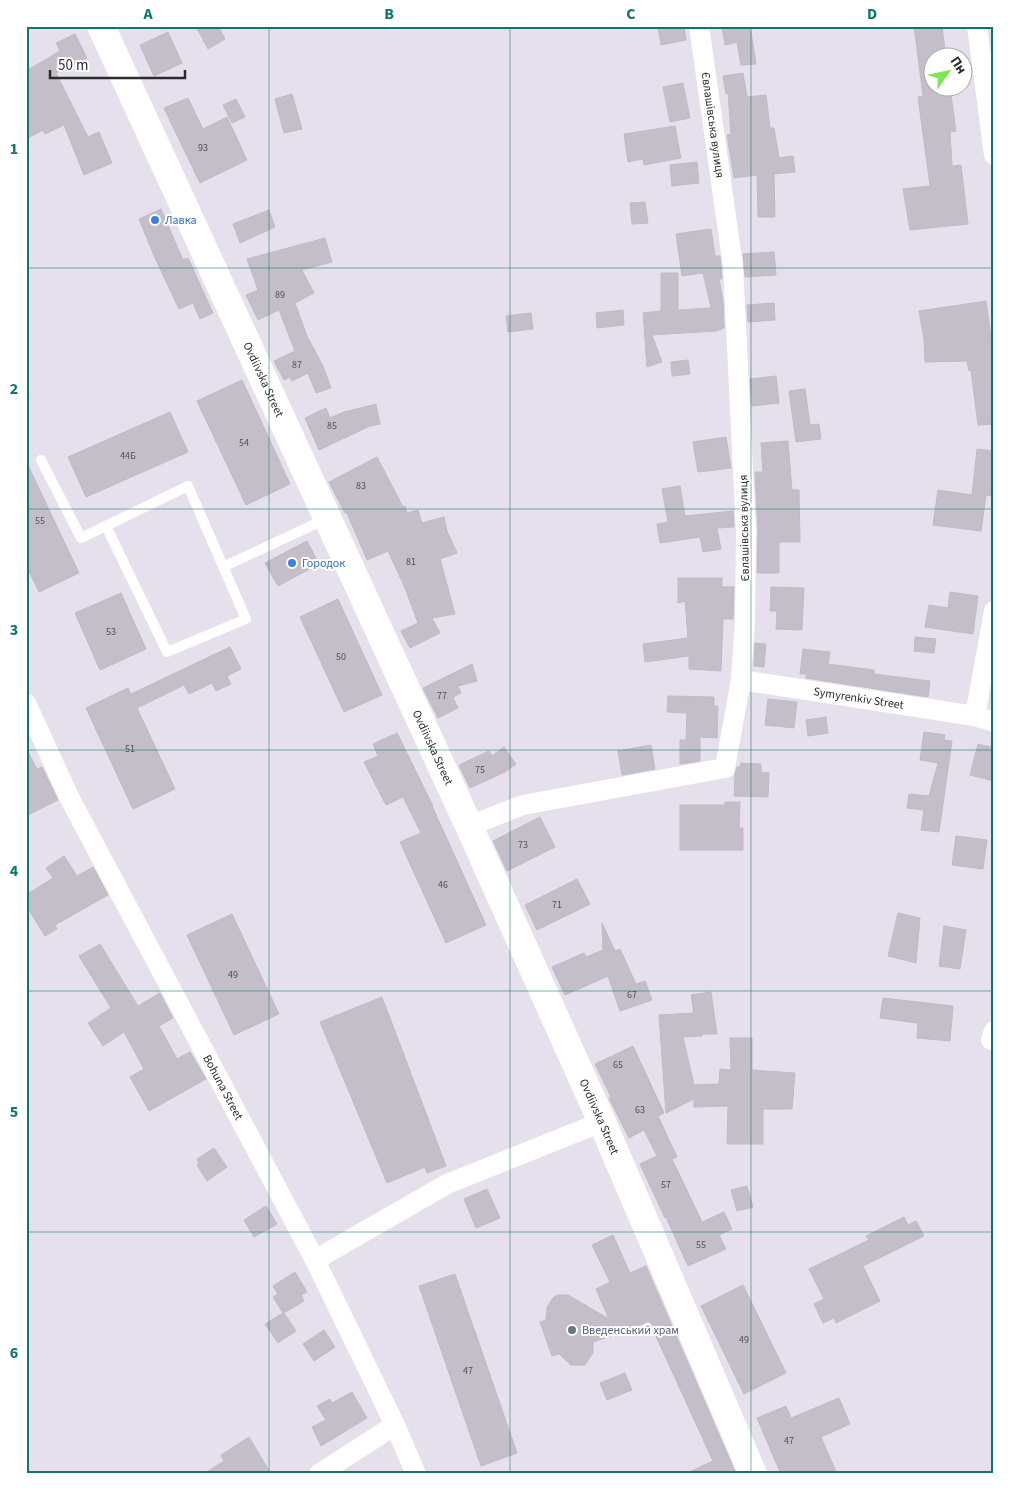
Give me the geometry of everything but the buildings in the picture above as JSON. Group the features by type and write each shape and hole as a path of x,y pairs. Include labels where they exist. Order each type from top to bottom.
{"main road":[{"name":"Ovdiivska Street","path":"100,26 602,1122 753,1474"}],"street":[{"name":"Євлашівська вулиця","path":"468,826 524,805 725,768 740,680 745,621 746,531 733,266 699,26"},
{"path":"977,26 994,155"},
{"name":"Symyrenkiv Street","path":"740,680 985,719 994,611"},
{"name":"Bohuna Street","path":"26,703 69,797 315,1260 395,1425 416,1474"},
{"path":"315,1260 447,1184 602,1122"},
{"path":"319,1474 395,1425"}],"lane":[{"path":"41,460 81,538 188,486 225,566 246,619 167,652 106,526"},
{"path":"225,566 327,518"}],"place":[{"name":"Лавка","path":"155,220"},
{"name":"Городок","path":"292,563"},
{"name":"Введенський храм","path":"572,1330"}]}
